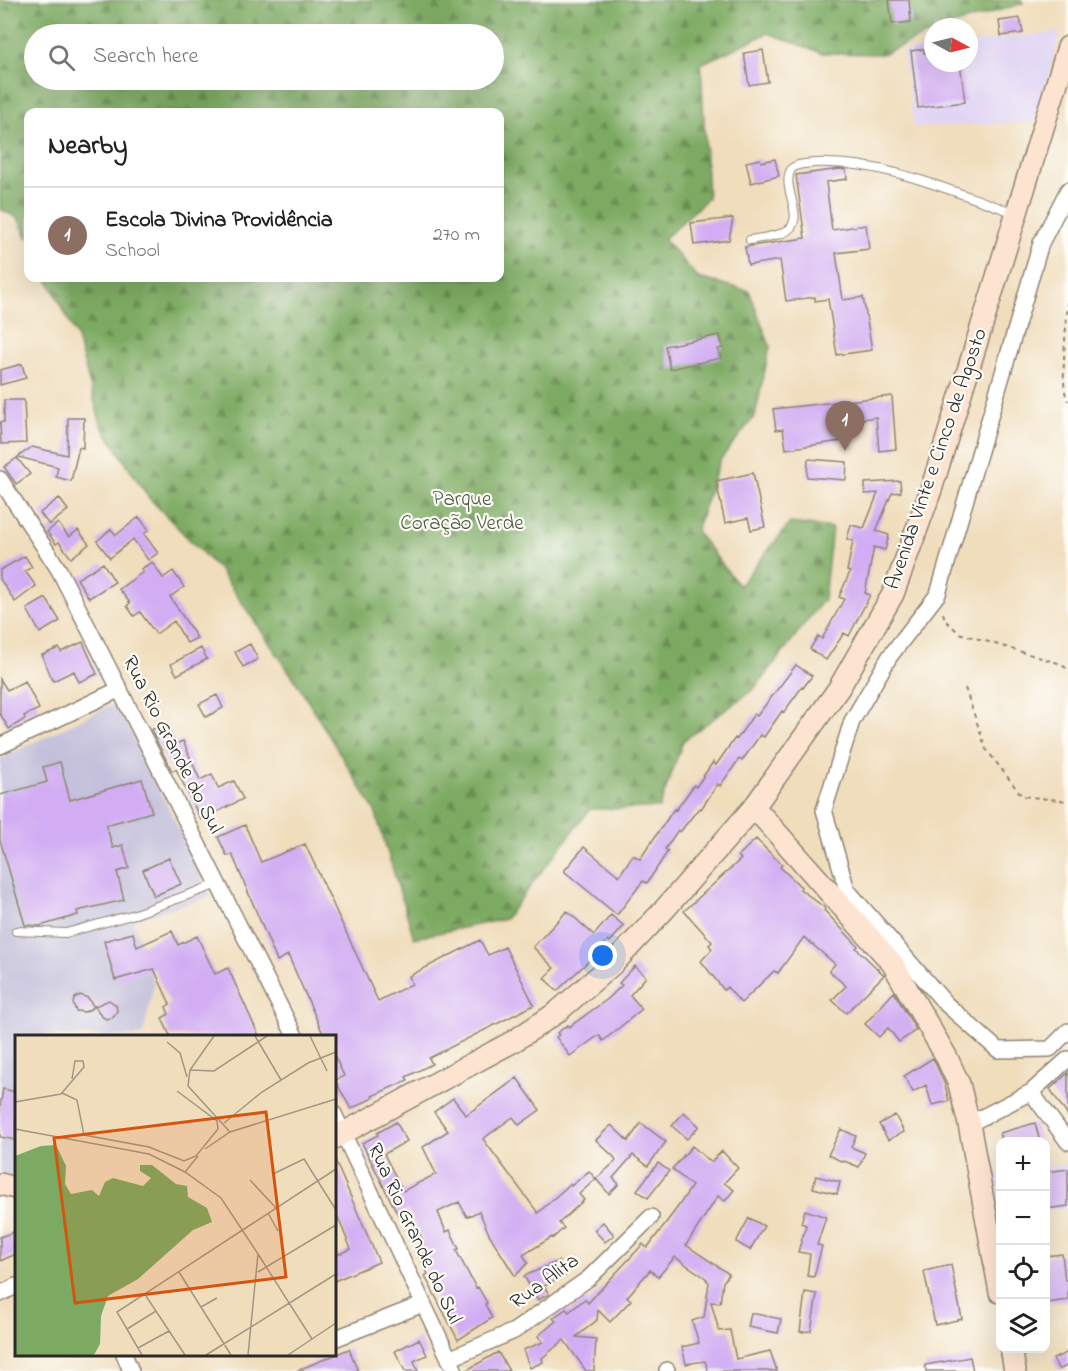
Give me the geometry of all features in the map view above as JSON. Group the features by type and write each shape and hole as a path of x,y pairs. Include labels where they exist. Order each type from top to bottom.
{"main road":[{"name":"Avenida Vinte e Cinco de Agosto","path":"339,1136 514,1041 556,1013 614,963 754,807 838,688 893,594 931,490 1068,47"},
{"path":"754,807 892,963 946,1056 959,1084 969,1124 996,1270"},
{"path":"0,1184 15,1188"},
{"path":"1012,1353 1015,1371"}],"street":[{"path":"1068,190 1041,243 936,597 890,656 852,721 824,810 847,890 945,1003 998,1050 1050,1049 1068,1031"},
{"name":"Rua Rio Grande do Sul","path":"0,479 59,570 294,1035"},
{"path":"0,746 120,689"},
{"path":"969,1124 1031,1092 1068,1059"},
{"path":"1031,1092 1068,1142"},
{"name":"Rua Rio Grande do Sul","path":"339,1136 452,1365"},
{"name":"Rua Alita","path":"452,1365 514,1331 589,1278 651,1216"},
{"path":"0,1294 15,1286"},
{"path":"336,1339 423,1304"},
{"path":"125,1356 131,1371"}],"lane":[{"path":"750,240 784,232 793,225 795,217 788,177 792,168 804,164 846,163 882,169 1017,214"},
{"path":"16,931 66,933 135,914 218,885"}],"path":[{"path":"1068,301 1064,371 1065,396 1068,401"},
{"path":"936,597 945,620 958,633 1058,663 1068,669"},
{"path":"965,688 986,749 1022,796 1068,801"}],"shaded area":[{"path":"1060,32 1036,122 914,127 903,51 924,49 924,72 978,72 978,42"},
{"path":"117,702 211,896 133,920 154,984 143,1035 15,1035 15,1176 0,1173 0,759"},
{"path":"1068,1164 1068,1208 1050,1210 1050,1166"},
{"path":"996,1174 996,1201 992,1175"}],"green space":[{"name":"Parque Coração Verde","path":"0,0 1021,0 1023,3 975,18 924,18 924,36 882,54 822,53 768,33 701,64 708,198 664,239 698,278 749,291 770,346 755,416 720,460 696,531 739,586 790,523 832,528 824,599 754,689 683,741 659,808 590,809 505,919 414,938 375,811 295,680 220,571 149,498 101,425 76,335 49,282 504,282 504,108 24,108 24,231 18,218 0,209"}],"building":[{"path":"889,0 909,0 911,22 892,24"},
{"path":"1020,18 1023,33 1001,36 999,21"},
{"path":"924,49 924,72 961,72 965,102 918,108 911,51"},
{"path":"763,50 768,82 749,85 744,53"},
{"path":"760,159 761,162 775,159 779,176 751,183 746,162"},
{"path":"846,170 847,179 826,182 832,230 866,225 869,249 836,253 843,300 863,297 872,350 837,355 828,299 815,301 815,297 786,301 780,260 748,265 745,247 805,238 796,175"},
{"path":"733,218 729,240 694,245 691,223"},
{"path":"720,335 723,348 718,349 721,358 670,369 665,346"},
{"path":"22,364 26,378 0,385 0,370"},
{"path":"892,396 896,449 879,451 876,417 838,422 841,441 786,449 783,429 776,430 773,409"},
{"path":"4,400 24,400 26,443 1,444 0,422 4,422"},
{"path":"68,418 84,418 83,448 79,447 71,481 56,477 58,467 18,457 32,447 67,455"},
{"path":"17,458 30,474 16,484 4,467"},
{"path":"808,459 847,462 846,480 807,477"},
{"path":"753,473 765,527 751,530 748,518 725,523 716,481"},
{"path":"900,481 901,492 892,493 876,531 889,535 885,550 874,547 865,593 870,595 849,636 844,633 826,660 810,649 818,636 822,639 844,599 839,597 850,572 847,571 853,541 847,539 851,525 864,528 878,493 865,494 865,483"},
{"path":"59,498 68,510 49,525 40,513"},
{"path":"139,517 149,530 144,534 158,553 148,560 133,539 110,558 97,541 111,529 116,535"},
{"path":"58,523 69,537 78,530 89,544 71,558 59,542 56,544 47,532"},
{"path":"25,556 32,567 25,571 36,586 15,602 0,579 0,570"},
{"path":"152,562 163,578 173,571 184,587 170,597 197,638 187,643 174,621 156,634 140,612 134,616 127,606 130,603 119,589 143,572 141,569"},
{"path":"103,563 115,582 89,598 77,579"},
{"path":"46,598 60,621 40,633 27,609"},
{"path":"83,642 97,674 79,682 74,671 53,681 42,655 59,648 61,652"},
{"path":"250,644 258,659 243,667 235,652"},
{"path":"201,648 207,659 177,675 171,664"},
{"path":"796,665 812,676 784,712 782,711 764,737 760,735 742,761 739,759 720,786 718,784 701,809 699,808 680,832 678,830 665,849 668,851 647,883 643,881 617,915 564,871 584,847 619,876 633,855 640,859 674,809 676,810 694,785 696,787 713,762 716,765 754,714 757,716"},
{"path":"0,679 7,690 25,681 39,709 24,716 25,719 9,729 0,714"},
{"path":"217,695 223,708 206,717 199,704"},
{"path":"166,724 175,744 183,741 200,780 212,774 218,788 234,781 243,799 201,820 176,769 172,771 151,730"},
{"path":"60,762 70,800 142,779 152,812 106,825 113,848 123,845 129,868 117,872 124,900 77,911 78,915 40,926 25,925 0,840 0,795 47,782 43,767"},
{"path":"245,825 261,862 305,844 378,1001 412,984 409,976 480,940 488,955 505,947 534,1005 429,1058 432,1064 406,1077 408,1080 372,1096 373,1098 351,1109 336,1082 336,1080 344,1076 336,1059 336,1035 324,1035 288,955 277,961 232,854 227,856 218,837"},
{"path":"756,839 782,865 780,867 801,887 800,889 825,908 824,910 858,946 856,948 884,975 846,1013 832,1000 846,986 829,971 835,964 804,937 778,973 774,971 741,1003 727,987 724,990 701,961 712,949 709,945 712,942 684,911 741,859 738,856"},
{"path":"169,858 181,884 154,896 143,870"},
{"path":"567,911 594,935 611,915 624,926 557,991 544,978 554,968 533,947"},
{"path":"172,931 178,945 197,936 215,974 228,968 259,1035 170,1035 162,1018 169,1014 166,1007 170,1004 154,969 115,980 104,941 133,933 137,947"},
{"path":"635,966 646,977 630,995 642,1009 603,1041 599,1035 570,1056 556,1037 559,1035 557,1033 609,998 622,985 619,983"},
{"path":"894,992 916,1030 899,1042 888,1028 879,1037 865,1024"},
{"path":"80,995 88,998 94,1007 85,1012 76,1011 73,1003"},
{"path":"109,1000 116,1005 117,1011 112,1018 106,1019 101,1016 95,1006"},
{"path":"933,1058 945,1085 949,1101 932,1105 926,1085 913,1092 904,1076"},
{"path":"1068,1073 1068,1116 1050,1089"},
{"path":"517,1078 540,1110 519,1125 513,1117 483,1139 538,1213 570,1184 571,1186 589,1171 596,1179 579,1194 584,1200 559,1223 564,1228 553,1238 523,1255 528,1263 515,1276 489,1234 479,1211 467,1217 459,1202 438,1212 446,1232 450,1230 459,1249 456,1250 476,1288 478,1287 487,1303 485,1304 492,1318 458,1340 425,1276 428,1274 415,1248 424,1243 408,1210 398,1215 362,1143 396,1122 407,1141 384,1154 403,1191 436,1174 423,1147 448,1131 434,1112 453,1098 466,1115"},
{"path":"3,1089 15,1092 15,1140 0,1137 0,1107"},
{"path":"684,1112 699,1126 687,1139 672,1126"},
{"path":"895,1115 904,1132 888,1140 879,1124"},
{"path":"641,1123 666,1142 648,1166 633,1155 613,1178 619,1184 609,1194 596,1179 616,1161 596,1140 611,1125 628,1141"},
{"path":"1035,1123 1039,1137 1001,1137 1000,1133"},
{"path":"841,1129 856,1136 851,1147 865,1153 859,1167 828,1155"},
{"path":"692,1146 711,1162 722,1151 738,1168 724,1183 734,1190 725,1201 718,1196 686,1245 729,1274 723,1282 720,1303 711,1302 719,1331 730,1330 736,1359 770,1351 777,1371 708,1371 705,1361 686,1364 682,1347 699,1343 692,1321 704,1317 709,1282 675,1257 658,1277 650,1270 627,1297 631,1300 610,1322 598,1310 597,1320 576,1337 596,1339 594,1371 586,1371 564,1340 542,1358 543,1362 530,1368 523,1350 543,1342 538,1336 556,1321 553,1318 566,1309 569,1312 585,1299 588,1303 643,1244 647,1248 677,1208 692,1186 672,1169"},
{"path":"336,1163 379,1262 336,1280 336,1255 351,1249 336,1213"},
{"path":"658,1163 669,1171 648,1198 637,1190"},
{"path":"1068,1169 1068,1206 1050,1208 1050,1171"},
{"path":"816,1176 840,1182 837,1194 813,1188"},
{"path":"805,1210 826,1217 817,1245 822,1246 814,1277 807,1276 810,1254 798,1252 806,1225 801,1223"},
{"path":"749,1218 764,1226 750,1250 736,1242"},
{"path":"603,1222 614,1235 605,1242 594,1230"},
{"path":"15,1231 15,1254 0,1261 0,1237"},
{"path":"1062,1254 1065,1280 1068,1280 1068,1300 1050,1302 1050,1256"},
{"path":"559,1261 565,1276 544,1286 549,1294 538,1300 524,1276"},
{"path":"951,1265 962,1319 935,1325 924,1271"},
{"path":"805,1292 817,1294 811,1331 800,1332"},
{"path":"751,1313 781,1319 778,1333 748,1327"},
{"path":"419,1339 427,1355 414,1361 418,1371 405,1371 395,1351"},
{"path":"349,1349 358,1371 298,1371 336,1356"},
{"path":"498,1352 509,1371 465,1371"},
{"path":"1068,1352 1068,1365 1059,1370 1053,1359"},
{"path":"970,1357 973,1371 926,1371 925,1365"}],"place":[{"name":"Escola Divina Providência","path":"845,451"}]}
